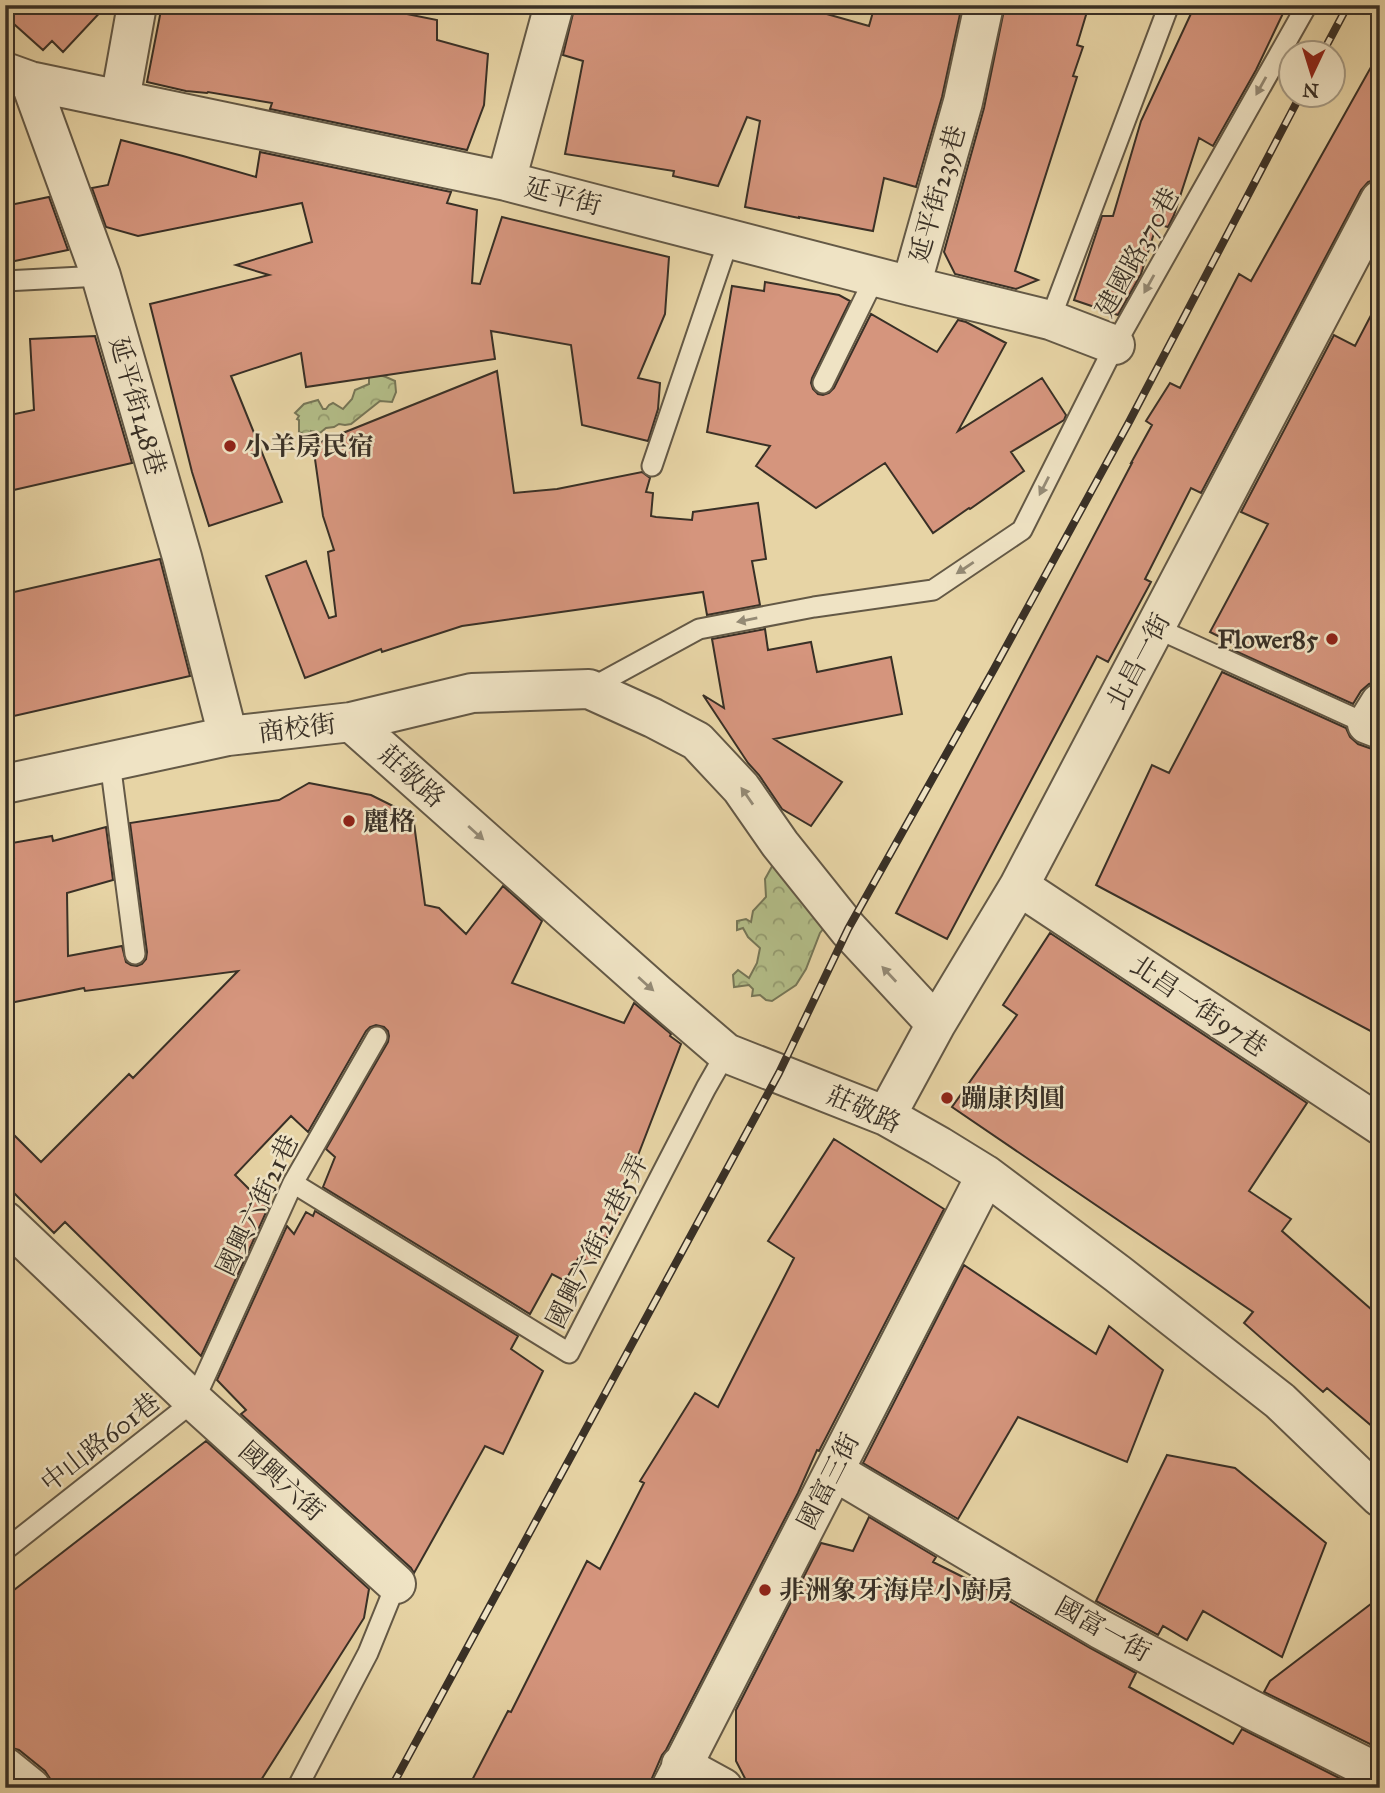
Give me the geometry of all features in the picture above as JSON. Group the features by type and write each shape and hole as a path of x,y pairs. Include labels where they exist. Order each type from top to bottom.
{"street":[{"path":"120,100 137,5"},
{"path":"506,181 554,5"},
{"name":"延平街239巷","path":"911,286 963,102 977,7"},
{"name":"延平街","path":"18,77 506,181 1050,320 1115,345"},
{"name":"延平街148巷","path":"18,77 101,276 182,557 228,736"},
{"name":"北昌一街","path":"886,1116 936,1024 1019,886 1380,200"},
{"path":"589,689 697,741 741,788 780,844 848,929 936,1024"},
{"name":"商校街","path":"5,784 228,736 351,722 472,693 589,689"},
{"name":"莊敬路","path":"351,722 726,1053 886,1116 986,1175 1280,1401 1380,1497"},
{"name":"北昌一街97巷","path":"1019,886 1380,1125"},
{"name":"國富三街","path":"676,1777 986,1175"},
{"name":"國興六街","path":"5,1221 194,1401 396,1584"},
{"name":"國富一街","path":"834,1471 1100,1629 1380,1774"},
{"path":"5,1767 31,1788"},
{"path":"676,1777 723,1788"}],"lane":[{"path":"1050,320 1168,5"},
{"name":"建國路370巷","path":"589,689 699,629 814,607 933,590 1022,530 1115,345 1307,5"},
{"path":"652,466 729,239"},
{"path":"5,281 101,276"},
{"path":"823,383 875,277"},
{"path":"1156,628 1376,719"},
{"path":"110,762 135,954"},
{"name":"國興六街21巷","path":"194,1401 293,1183 377,1037"},
{"name":"國興六街21巷5弄","path":"293,1183 569,1353 726,1053"},
{"name":"中山路601巷","path":"5,1550 194,1401"},
{"name":"國興六街","path":"297,1788 368,1653 396,1584"}],"green space":[{"path":"376,374 395,381 396,392 392,402 380,401 351,424 339,424 320,433 311,431 309,437 299,432 299,416 295,413 304,404 318,400 323,409 333,403 343,409 352,399 355,390 369,384 369,377"},
{"path":"775,861 832,918 820,933 806,969 796,985 772,1001 760,995 752,996 753,989 749,985 734,987 733,975 738,970 749,978 757,963 760,948 743,928 737,930 737,921 746,919 751,922 753,911 766,897 765,879"}],"building":[{"path":"5,5 107,5 63,52 52,41 43,50 5,16"},
{"path":"162,5 362,5 437,20 437,40 488,54 484,105 467,150 270,109 272,103 186,91 147,82"},
{"path":"575,5 795,5 869,26 875,5 962,5 942,97 916,187 884,178 873,231 745,207 760,121 747,117 718,186 673,176 674,171 565,154 583,61 563,55"},
{"path":"1005,5 1089,5 1077,45 1083,47 1073,76 1077,77 1015,271 1038,280 1016,289 955,274 944,252 984,108"},
{"path":"1195,5 1287,5 1256,70 1213,146 1199,138 1174,215 1168,227 1157,224 1141,274 1118,315 1074,300 1102,216 1113,216 1141,121"},
{"path":"1380,51 1380,172 1376,179 1368,182 1361,190 1201,493 1191,488 1145,579 1151,582 1108,662 1097,656 947,939 896,913 1152,425 1146,421 1170,383 1180,388 1239,274 1251,281"},
{"path":"121,140 256,177 260,152 451,192 447,203 477,210 472,283 480,284 502,217 669,257 665,314 638,378 660,383 658,409 648,441 582,425 571,345 491,331 495,359 306,387 301,353 231,376 282,502 209,526 192,472 150,304 269,275 236,265 312,242 302,203 138,236 106,227 92,188 108,185"},
{"path":"49,197 68,250 5,263 5,206"},
{"path":"765,282 839,295 850,301 812,378 813,389 818,394 829,393 834,388 871,314 937,352 958,320 1006,343 958,431 1042,378 1066,415 1064,420 1011,452 1024,471 933,533 885,463 816,508 756,466 770,446 707,432 732,286 764,291"},
{"path":"1380,298 1380,681 1369,684 1353,704 1233,650 1236,645 1210,632 1268,524 1241,512 1334,335 1355,346"},
{"path":"95,336 132,463 5,492 5,416 34,410 30,339"},
{"path":"497,371 514,493 557,489 642,472 650,478 646,492 653,493 651,516 692,520 693,512 758,503 766,559 752,561 760,605 707,615 703,592 462,626 382,652 381,649 305,678 266,576 306,561 329,618 336,616 328,552 334,550 323,516 313,445"},
{"path":"160,559 190,676 5,718 5,594"},
{"path":"765,629 768,650 811,642 817,672 891,657 902,714 774,739 842,782 811,826 782,809 703,695 724,708 712,639"},
{"path":"1222,672 1346,728 1350,737 1358,744 1380,750 1380,1036 1096,885 1152,765 1169,773"},
{"path":"309,783 371,795 413,816 425,905 439,908 466,934 503,886 542,921 512,983 624,1023 634,1003 681,1044 620,1202 625,1205 592,1264 579,1257 565,1281 552,1274 530,1314 323,1187 335,1157 326,1149 388,1042 388,1031 384,1027 370,1027 308,1132 291,1116 235,1175 268,1208 201,1356 65,1222 54,1233 5,1184 5,1126 41,1162 129,1074 133,1078 238,971 85,991 84,988 5,1004 5,861 14,858 12,843 52,836 53,841 106,827 113,880 67,893 68,956 122,946 126,962 137,966 146,959 147,952 130,823 279,800"},
{"path":"1050,933 1307,1103 1249,1191 1291,1219 1282,1231 1380,1317 1380,1433 1327,1388 1323,1392 1244,1323 1253,1312 952,1107 1017,1015 1003,1005"},
{"path":"834,1139 944,1209 819,1451 817,1450 798,1493 662,1755 649,1788 468,1788 508,1711 511,1712 587,1561 600,1569 644,1483 640,1481 695,1393 718,1407 794,1258 768,1241"},
{"path":"315,1211 518,1336 511,1349 543,1371 503,1454 485,1446 414,1573 241,1414 246,1410 217,1380 287,1226 294,1234 306,1212 313,1216"},
{"path":"964,1265 1096,1354 1109,1326 1163,1370 1127,1462 1018,1417 958,1519 863,1463"},
{"path":"206,1441 369,1589 364,1618 256,1788 52,1788 51,1780 45,1771 19,1750 5,1746 5,1597"},
{"path":"1167,1455 1235,1468 1326,1543 1282,1657 1203,1611 1187,1640 1163,1626 1158,1635 1096,1601"},
{"path":"869,1517 936,1557 933,1562 997,1594 1136,1673 1129,1687 1233,1744 1242,1729 1359,1788 750,1788 736,1761 736,1710 821,1543 853,1551"},
{"path":"1380,1597 1380,1749 1264,1692 1270,1681"}],"railway":[{"path":"1330,38 1348,5"},
{"path":"391,1788 779,1073 848,929 1128,424 1294,108"}],"place":[{"name":"小羊房民宿","path":"230,446"},
{"name":"Flower85","path":"1332,639"},
{"name":"麗格","path":"349,821"},
{"name":"蹦康肉圓","path":"947,1098"},
{"name":"非洲象牙海岸小廚房","path":"765,1590"}]}
